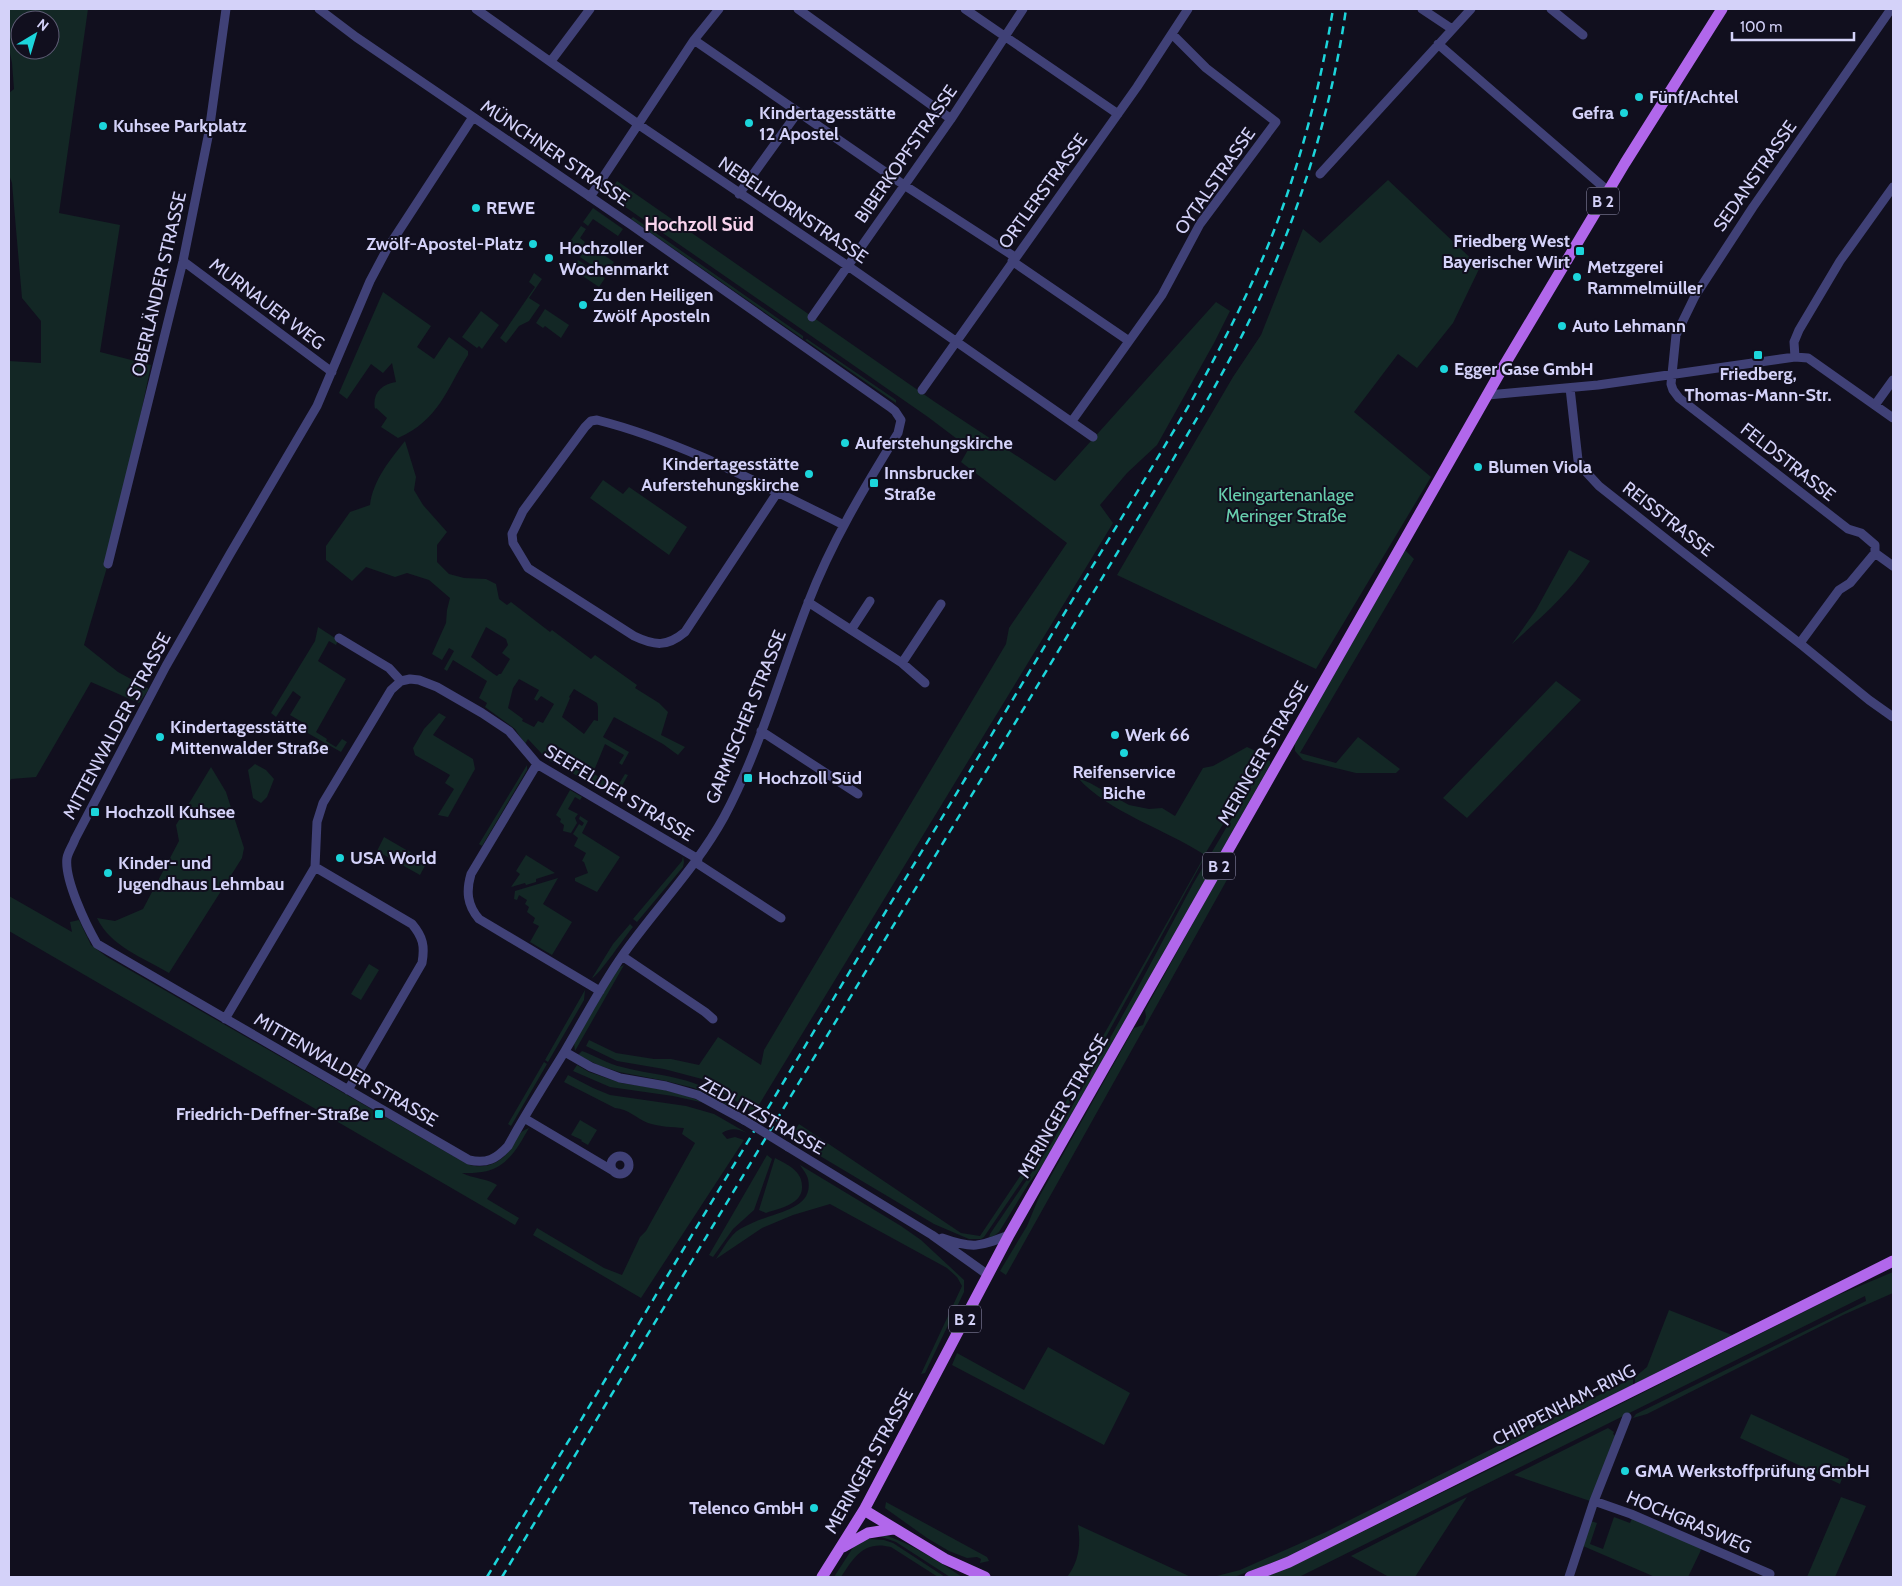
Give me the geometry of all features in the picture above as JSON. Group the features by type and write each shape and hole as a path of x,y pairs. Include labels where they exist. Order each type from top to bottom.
{"main road":[{"name":"MERINGER STRASSE","path":"822,1577 864,1510 1009,1235 1488,395 1608,191 1722,9"},
{"name":"CHIPPENHAM-RING","path":"1250,1577 1289,1562 1893,1261"},
{"path":"864,1510 944,1560 986,1577"},
{"path":"840,1550 868,1533 893,1528"}],"street":[{"name":"OBERLÄNDER STRASSE","path":"108,564 183,261 209,132 226,9"},
{"name":"MÜNCHNER STRASSE","path":"319,9 326,16 590,197 895,411"},
{"name":"NEBELHORNSTRASSE","path":"476,9 638,124 848,266 1093,437"},
{"path":"551,61 590,9"},
{"path":"590,197 694,40 719,9"},
{"path":"798,9 951,119"},
{"path":"965,9 1118,114"},
{"name":"BIBERKOPFSTRASSE","path":"812,317 951,119 1024,9"},
{"name":"ORTLERSTRASSE","path":"922,390 1013,259 1118,114 1188,9"},
{"path":"1422,9 1452,29"},
{"path":"1320,174 1471,9"},
{"path":"1551,9 1583,34"},
{"name":"SEDANSTRASSE","path":"1672,374 1676,335 1695,296 1753,207 1891,9"},
{"name":"OYTALSTRASSE","path":"1072,421 1162,295 1200,224 1276,122 1206,68 1172,34"},
{"path":"694,40 1129,341"},
{"path":"1438,44 1608,191"},
{"path":"739,194 798,112"},
{"name":"MITTENWALDER STRASSE","path":"473,117 386,249 317,406 230,554 144,707 67,857 69,876 75,898 97,944 469,1160 479,1162 490,1161 500,1155 508,1146"},
{"path":"1795,357 1794,342 1799,330 1840,261 1893,187"},
{"name":"MURNAUER WEG","path":"183,261 332,372"},
{"path":"1488,395 1570,388 1795,357 1808,358 1893,418"},
{"name":"FELDSTRASSE","path":"1672,374 1673,390 1679,398 1848,529 1861,533 1875,545 1875,553 1893,566"},
{"path":"1875,405 1893,380"},
{"name":"REISSTRASSE","path":"1570,388 1578,460 1599,486 1800,643 1869,700 1893,716"},
{"name":"GARMISCHER STRASSE","path":"508,1146 622,956 697,860 735,795 762,731 808,602 844,525 898,433 901,420 895,411"},
{"path":"777,494 685,632 670,642 661,644 647,642 605,619 556,588 528,568 513,543 512,534 524,510 591,421 604,422 678,448 844,525"},
{"path":"1800,643 1840,590 1850,583 1875,553"},
{"path":"851,630 870,601"},
{"path":"808,602 902,663 925,683"},
{"path":"902,663 941,604"},
{"path":"226,1020 315,867 317,822 323,803 391,690 400,681 389,668 339,638"},
{"name":"SEEFELDER STRASSE","path":"400,681 419,680 432,685 482,713 508,731 536,764 697,860 781,918"},
{"path":"762,731 858,794"},
{"path":"536,764 471,874 468,886 469,902 473,912 479,919 600,991"},
{"path":"315,867 412,924 420,934 423,944 422,963 348,1090"},
{"path":"622,956 713,1019"},
{"name":"ZEDLITZSTRASSE","path":"565,1052 591,1067 620,1078 666,1086 698,1095 744,1120 932,1235 988,1275"},
{"path":"524,1118 615,1172"},
{"name":"ZEDLITZSTRASSE","path":"932,1235 961,1245 977,1246 1009,1235"},
{"path":"1569,1577 1594,1501 1627,1417"},
{"name":"HOCHGRASWEG","path":"1594,1501 1631,1514 1770,1574"}],"green space":[{"path":"9,9 88,9 59,213 120,225 100,352 151,365 113,547 84,645 118,672 149,689 139,703 91,682 36,777 11,779 9,783 9,361 41,363 41,321 22,298 12,183 9,175 9,93 14,89 11,60 60,60 60,10 10,10 10,53"},
{"name":"Kleingartenanlage Meringer Straße","path":"1388,180 1480,267 1453,323 1417,368 1398,354 1354,412 1431,477 1316,669 1117,575 1233,377 1261,335 1303,229 1320,243"},
{"path":"617,181 935,402 1055,481 1216,302 1230,311 1157,445 1127,473 1100,505 1113,523 754,1113 702,1079 664,1069 617,1061 586,1046 589,1040 616,1053 654,1059 671,1059 699,1065 718,1037 761,1065 764,1050 1006,644 1009,628 1067,543 961,462 969,448 928,417 608,195"},
{"path":"593,208 623,229 618,236 593,219 588,226 583,222"},
{"path":"633,217 803,336 803,339 631,219"},
{"path":"581,226 586,229 580,238 585,242 576,255 566,247"},
{"path":"589,245 614,262 605,274 580,257"},
{"path":"578,260 605,278 599,287 572,269"},
{"path":"534,273 542,279 529,298 540,305 529,321 519,326 506,343 500,338 535,287 529,282"},
{"path":"383,292 431,326 417,347 434,359 449,337 468,351 468,355 447,392 432,413 412,431 398,438 381,427 387,418 375,409 374,404 376,394 382,387 396,382 392,363 383,373 371,364 347,399 339,393"},
{"path":"545,309 569,325 561,338 545,326 543,328 536,323"},
{"path":"481,311 499,325 482,349 479,346 477,348 462,337"},
{"path":"807,339 896,400 896,403 805,340"},
{"path":"405,441 416,477 414,490 423,505 447,532 437,545 437,562 449,574 464,578 486,579 496,584 499,599 507,605 511,602 550,632 552,630 591,659 595,655 637,685 635,688 659,703 668,712 661,735 685,747 678,755 663,744 614,717 603,737 629,752 622,765 619,763 624,755 605,744 593,773 616,789 625,774 628,775 616,797 550,761 528,739 525,744 515,729 485,707 487,703 479,698 487,681 453,660 447,671 444,669 454,651 449,648 442,660 432,654 446,623 450,598 429,580 407,573 395,577 366,567 352,581 326,560 326,546 350,512 370,505 378,479","holes":["486,627 506,639 508,645 502,653 510,659 501,674 497,676 471,657","519,679 539,690 534,699 537,701 541,696 554,704 543,723 538,721 534,727 522,721 523,719 508,708 513,688","574,689 597,703 598,721 594,720 584,734 562,717"]},
{"path":"603,480 623,494 629,487 687,527 669,555 590,498"},
{"path":"1405,550 1414,559 1300,753 1336,763 1358,737 1400,769 1396,773 1356,773 1303,760 1295,751 1295,743"},
{"path":"1569,550 1590,561 1564,595 1512,644 1536,610"},
{"path":"318,627 338,640 336,645 329,641 318,661 346,679 316,732 336,747 342,739 347,742 341,752 304,731 307,725 290,715 301,697 293,691 276,717 271,713 315,641"},
{"path":"1556,681 1581,700 1467,818 1443,798"},
{"path":"439,713 446,717 433,735 473,759 475,769 448,817 438,815 454,789 445,783 450,775 415,755 413,748 424,729"},
{"path":"1247,747 1264,755 1263,758 1205,854 1206,855 1046,1146 984,1237 981,1239 969,1239 934,1224 790,1138 799,1124 961,1233 980,1236 1045,1139 1205,855 1121,811 1105,801 1078,778 1129,805 1149,809 1162,808 1175,816 1203,768 1213,766"},
{"path":"1267,759 1270,761 1270,765 1050,1156 1029,1183 999,1232 990,1239 990,1234 1051,1144 1193,884"},
{"path":"255,764 266,770 274,779 267,797 261,803 253,798 248,770"},
{"path":"527,765 527,770 482,846 479,844"},
{"path":"211,767 226,792 244,848 242,858 169,973 119,944 103,928 97,918 115,921 143,909 179,841 176,825"},
{"path":"570,790 582,797 580,800 575,797 568,809 578,814 575,818 577,823 571,833 563,831 564,825 556,815"},
{"path":"580,816 588,821 582,833 620,857 597,892 575,881 575,878 588,873 582,861 586,853 574,846 578,838 573,834 579,824 582,826 584,823 579,819"},
{"path":"384,837 427,862 420,875 377,851"},
{"path":"526,855 555,873 536,879 536,882 511,887 520,874 516,871"},
{"path":"683,856 683,867 637,922 633,919 682,861"},
{"path":"1224,867 1233,869 1006,1275 1000,1271 1027,1226 1039,1197 1134,1028 1143,1025 1146,1017 1145,1010"},
{"path":"558,878 543,904 572,922 552,955 530,942 539,926 533,923 535,918 527,912 529,907 525,904 527,900 519,895 517,900 514,899 515,891"},
{"path":"9,896 72,932 70,922 79,920 91,945 107,957 467,1164 486,1166 497,1162 507,1154 520,1134 529,1128 511,1156 498,1167 482,1172 462,1173 497,1185 487,1199 519,1218 515,1225 9,931"},
{"path":"630,924 633,927 606,963 592,978 613,944"},
{"path":"369,964 379,970 361,1000 351,994"},
{"path":"624,965 575,1051 574,1043 618,968"},
{"path":"585,990 584,1000 548,1062 545,1060"},
{"path":"582,1051 617,1066 693,1083 706,1088 729,1106 694,1088 619,1072 598,1065 578,1055"},
{"path":"544,1062 547,1064 511,1126 508,1124"},
{"path":"577,1065 589,1072 621,1083 661,1089 705,1103 673,1096 610,1087 573,1071"},
{"path":"568,1075 610,1095 686,1106 714,1114 747,1133 734,1129 722,1133 727,1139 735,1137 744,1140 641,1298 533,1235 537,1228 604,1268 622,1275 640,1237 646,1231 695,1143 682,1134 684,1128 648,1123 564,1082"},
{"path":"580,1120 597,1130 588,1145 571,1135"},
{"path":"767,1155 772,1159 754,1210 733,1229 713,1257 709,1255"},
{"path":"775,1158 794,1169 802,1182 802,1190 799,1197 792,1203 766,1213 759,1210"},
{"path":"800,1165 921,1240 964,1280 964,1292 925,1373 921,1374 962,1286 957,1277 947,1268 830,1204 793,1215 762,1228 716,1259 730,1238 740,1229 758,1220 788,1210 802,1201 809,1188 806,1174"},
{"path":"1893,1272 1893,1293 1843,1315 1647,1414 1633,1418 1636,1414 1866,1301 1865,1296 1299,1577 1265,1577 1303,1561 1511,1459 1836,1296"},
{"path":"1669,1310 1732,1335 1635,1384 1635,1377 1647,1367"},
{"path":"1048,1347 1130,1393 1104,1445 952,1365 957,1353 1024,1390"},
{"path":"1633,1378 1633,1385 1295,1554 1234,1577 1213,1577 1240,1570 1326,1532"},
{"path":"1751,1414 1849,1459 1840,1484 1740,1438"},
{"path":"1608,1428 1617,1437 1590,1501 1514,1475"},
{"path":"1467,1497 1415,1577 1389,1577 1351,1556"},
{"path":"1841,1497 1866,1506 1835,1577 1807,1577"},
{"path":"886,1502 987,1557 989,1561 980,1563 981,1559 977,1557 967,1558 949,1551 885,1508"},
{"path":"1633,1516 1702,1548 1688,1577 1655,1577 1583,1546 1591,1521 1597,1523 1590,1544 1603,1549 1614,1517 1630,1523"},
{"path":"1078,1525 1191,1577 1067,1577 1077,1559"},
{"path":"885,1535 925,1553 962,1577 950,1577 896,1542 879,1536"},
{"path":"868,1536 869,1539 893,1543 945,1577 938,1577 891,1547 882,1545 867,1548 861,1552 850,1563 841,1577 834,1577 854,1546"}],"railway":[{"path":"487,1577 1203,381 1257,272 1285,201 1310,120 1333,9"},
{"path":"502,1577 1161,480 1243,334 1284,240 1311,164 1340,48 1346,9"}],"place":[{"name":"Fünf/Achtel","path":"1639,97"},
{"name":"Gefra","path":"1624,113"},
{"name":"Kindertagesstätte 12 Apostel","path":"749,123"},
{"name":"Kuhsee Parkplatz","path":"103,126"},
{"name":"REWE","path":"476,208"},
{"name":"Zwölf-Apostel-Platz","path":"533,244"},
{"name":"Friedberg West Bayerischer Wirt","path":"1580,251"},
{"name":"Hochzoller Wochenmarkt","path":"549,258"},
{"name":"Metzgerei Rammelmüller","path":"1577,277"},
{"name":"Zu den Heiligen Zwölf Aposteln","path":"583,305"},
{"name":"Auto Lehmann","path":"1562,326"},
{"name":"Friedberg, Thomas-Mann-Str.","path":"1758,355"},
{"name":"Egger Gase GmbH","path":"1444,369"},
{"name":"Auferstehungskirche","path":"845,443"},
{"name":"Blumen Viola","path":"1478,467"},
{"name":"Kindertagesstätte Auferstehungskirche","path":"809,474"},
{"name":"Innsbrucker Straße","path":"874,483"},
{"name":"Werk 66","path":"1115,735"},
{"name":"Kindertagesstätte Mittenwalder Straße","path":"160,737"},
{"name":"Reifenservice Biche","path":"1124,753"},
{"name":"Hochzoll Süd","path":"748,778"},
{"name":"Hochzoll Kuhsee","path":"95,812"},
{"name":"USA World","path":"340,858"},
{"name":"Kinder- und Jugendhaus Lehmbau","path":"108,873"},
{"name":"Friedrich-Deffner-Straße","path":"379,1114"},
{"name":"GMA Werkstoffprüfung GmbH","path":"1625,1471"},
{"name":"Telenco GmbH","path":"814,1508"}],"district":[{"name":"Hochzoll Süd","path":"699,224"}]}
